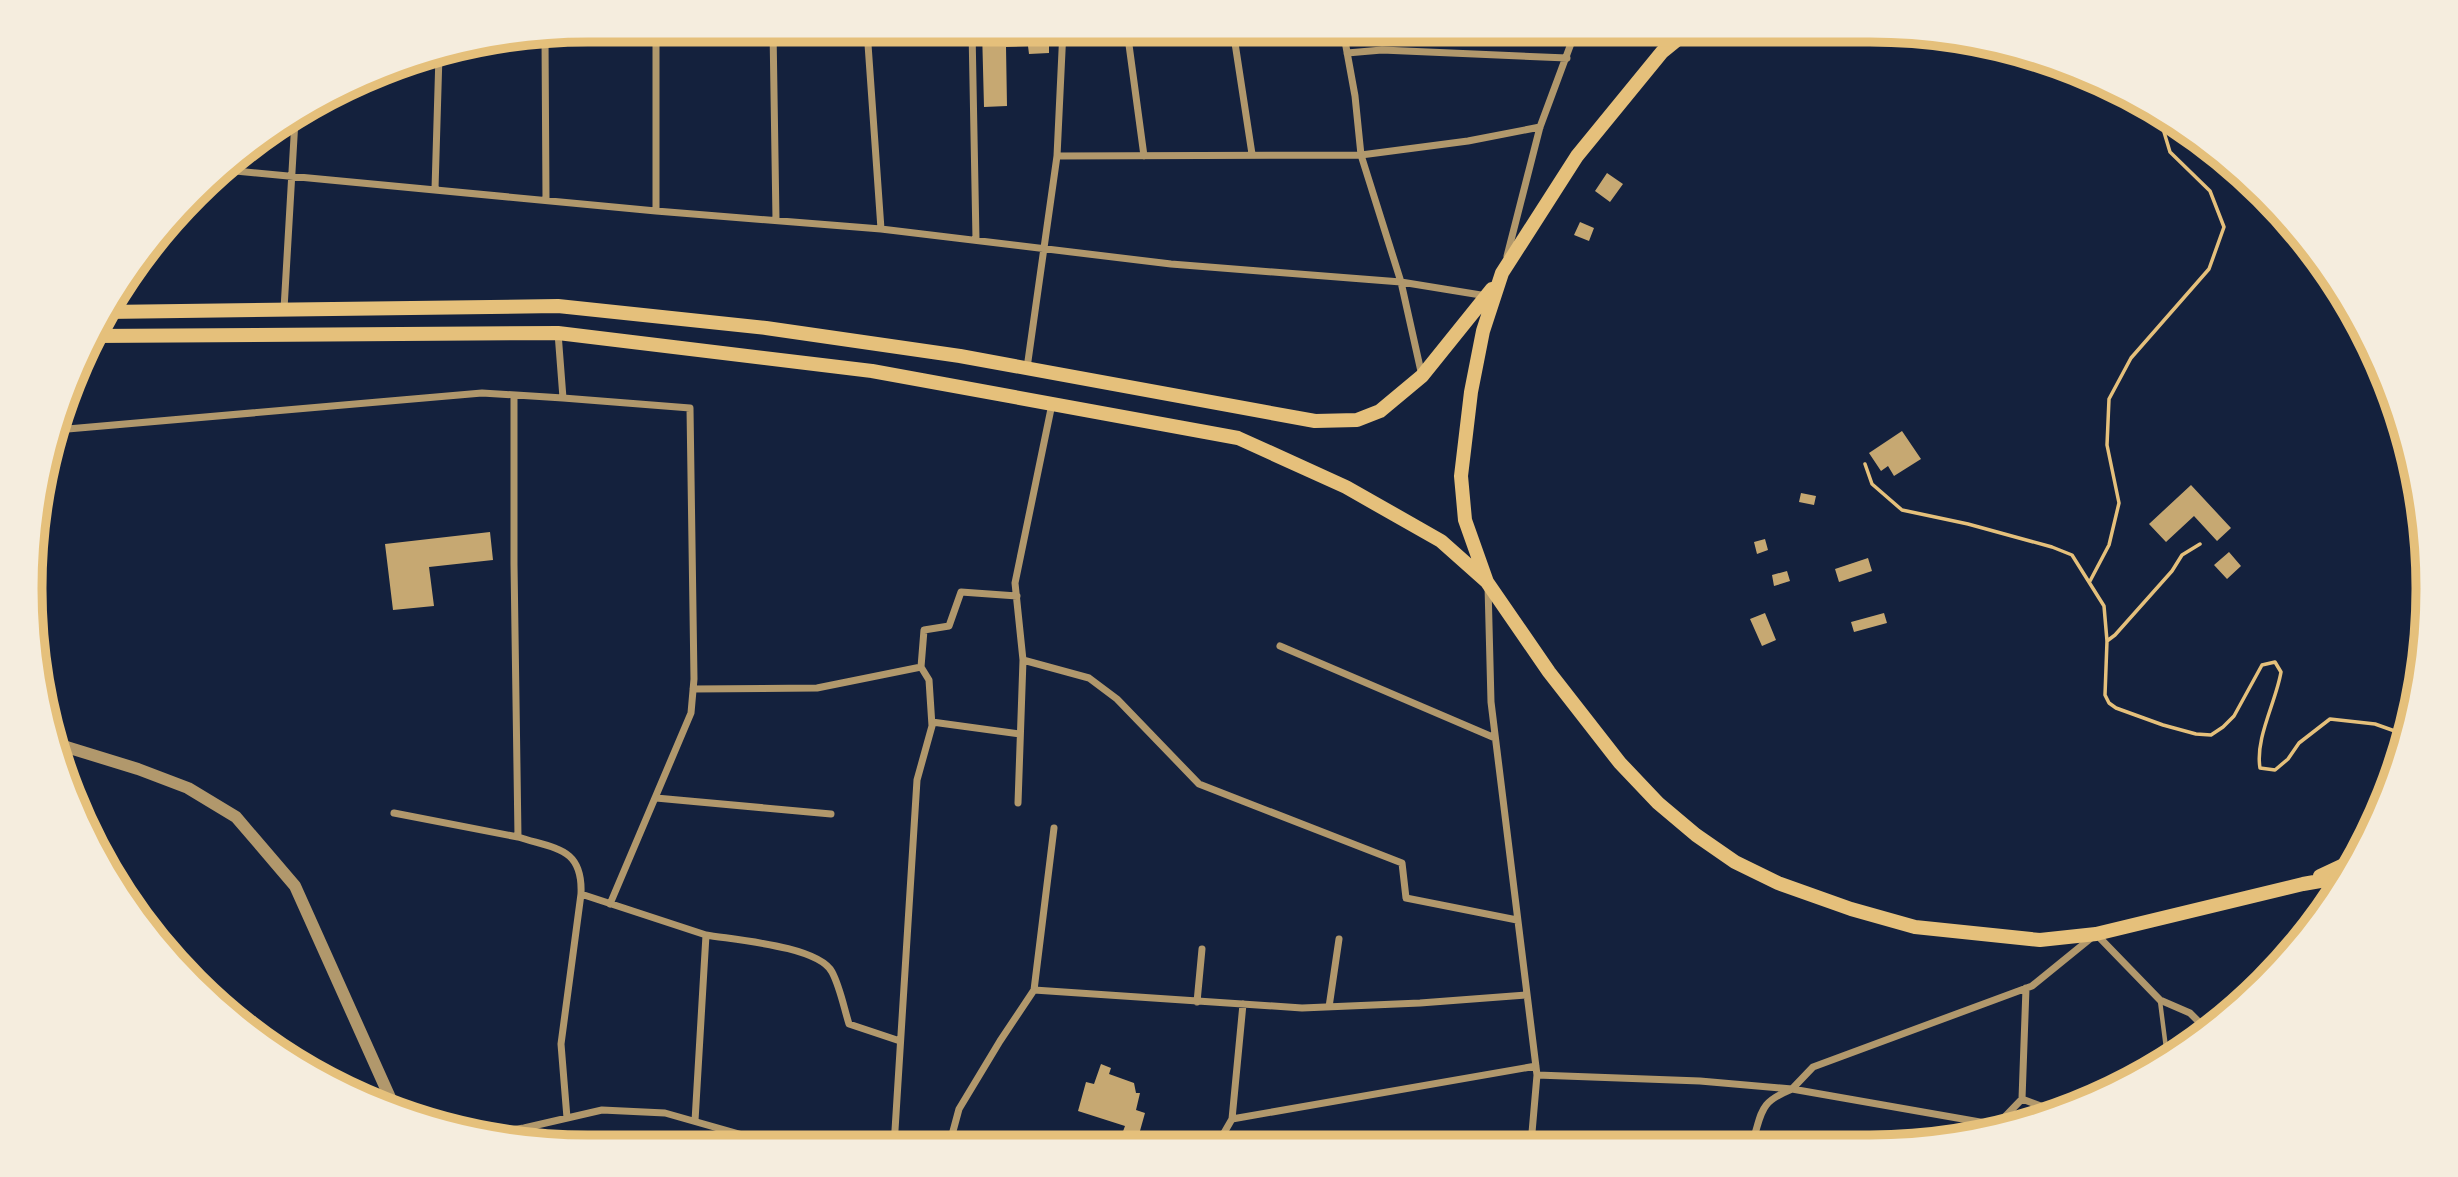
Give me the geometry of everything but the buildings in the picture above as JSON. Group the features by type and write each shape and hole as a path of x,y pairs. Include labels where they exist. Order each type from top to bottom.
{"main road":[{"path":"117,312 558,306 766,328 1027,368 1315,421 1357,420 1380,411 1422,376 1488,296 1577,156 1662,52 1674,42"},
{"path":"1502,273 1483,331 1473,380 1461,476 1465,520 1488,582 1549,672 1620,763 1658,803 1696,835 1735,862 1778,883 1851,909 1915,926 2040,940 2096,934 2332,879"},
{"path":"104,336 558,333 872,371 1238,438 1346,487 1441,541 1488,582"},
{"path":"2303,884 2340,867"}],"street":[{"path":"656,42 656,211"},
{"path":"773,42 776,219"},
{"path":"868,42 881,229"},
{"path":"972,42 976,240"},
{"path":"1027,368 1046,249 1057,156 1062,42"},
{"path":"1129,42 1144,156"},
{"path":"1235,42 1252,155"},
{"path":"1345,42 1361,155 1401,282 1422,376"},
{"path":"1502,273 1540,127 1572,42"},
{"path":"545,44 546,200"},
{"path":"1347,53 1382,51 1567,58"},
{"path":"435,189 439,63"},
{"path":"1057,156 1361,155 1468,141 1540,127"},
{"path":"284,309 295,128"},
{"path":"237,171 656,211 881,229 1171,264 1401,282 1488,296"},
{"path":"558,333 563,398"},
{"path":"66,429 482,393 690,408 691,713 610,904"},
{"path":"514,395 518,837"},
{"path":"1018,803 1023,660 1015,583 1052,404"},
{"path":"1488,582 1491,702 1537,1075 1532,1135"},
{"path":"895,1135 917,780 932,722 929,680 921,667 924,630 950,626 961,592 1017,596"},
{"path":"1280,646 1495,738"},
{"path":"1023,660 1088,678 1116,699 1199,784 1402,863 1406,898 1517,920"},
{"path":"693,689 817,688 921,667"},
{"path":"932,722 1020,734"},
{"path":"66,747 188,788 236,817 295,886 390,1097"},
{"path":"656,798 831,814"},
{"path":"394,813 518,837 569,853 582,874 561,1044 567,1118"},
{"path":"953,1135 959,1109 1034,990 1054,828"},
{"path":"581,894 706,935 775,946 815,956 832,971 849,1024 900,1041"},
{"path":"1754,1135 1761,1111 1771,1098 1792,1089 1813,1067 2032,986 2096,934 2160,1000 2190,1013 2200,1023"},
{"path":"695,1121 706,935"},
{"path":"1329,1007 1339,939"},
{"path":"1197,1002 1202,949"},
{"path":"2004,1118 2022,1099 2026,988"},
{"path":"1034,990 1302,1008 1527,995"},
{"path":"1223,1135 1233,1119 1243,1004"},
{"path":"1233,1119 1536,1066"},
{"path":"1537,1075 1700,1081 1792,1089 1983,1122"},
{"path":"2022,1099 2043,1107"},
{"path":"514,1129 602,1110 665,1113 743,1135"}],"lane":[{"path":"2160,1000 2166,1047"}],"path":[{"path":"2090,581 2109,545 2119,503 2107,445 2109,399 2131,358 2209,269 2224,227 2210,191 2170,152 2163,127"},
{"path":"1865,464 1872,484 1902,510 1968,524 2073,555 2104,606 2107,641 2104,682 2109,703 2128,714 2196,734 2211,735 2223,727 2242,702 2262,665 2275,662 2281,672 2261,746 2260,768 2275,770 2299,743 2330,719 2375,724 2397,732"},
{"path":"2107,641 2158,588 2182,555 2200,544"}]}
